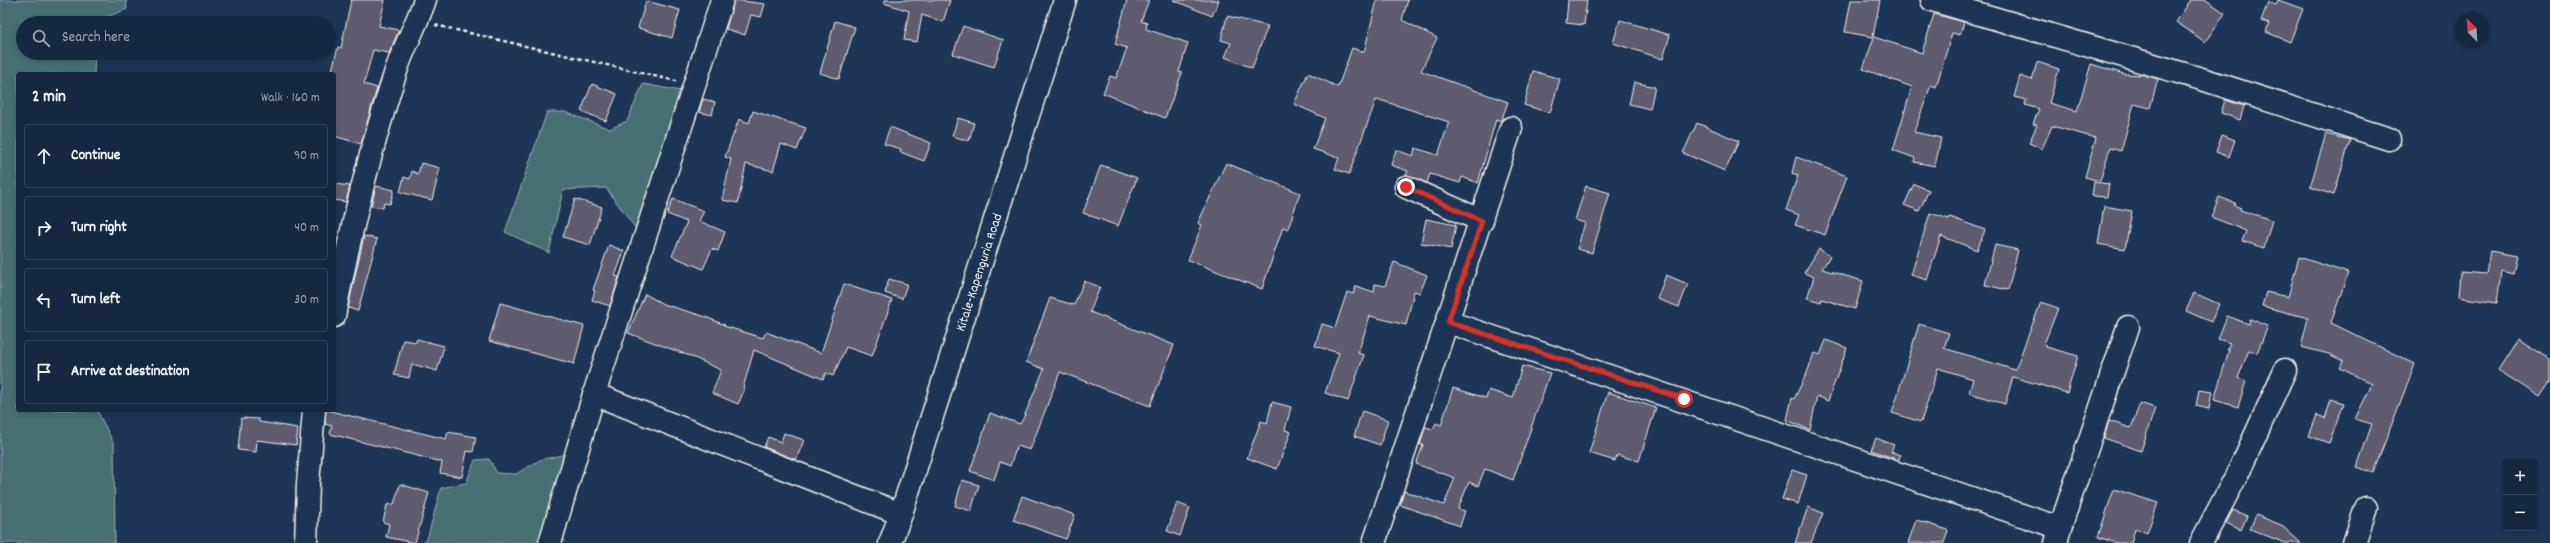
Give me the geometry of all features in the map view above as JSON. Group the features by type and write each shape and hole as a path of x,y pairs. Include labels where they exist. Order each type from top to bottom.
{"main road":[{"path":"336,305 350,228 382,115 398,66 425,0"},
{"path":"550,543 594,394 696,85 722,0"},
{"name":"Kitale-Kapenguria Road","path":"890,543 901,514 1065,0"},
{"path":"1932,0 2205,80 2389,139"},
{"path":"1374,543 1482,221 1511,128"},
{"path":"1406,187 1482,221"},
{"path":"1448,322 1684,399 2058,536 2128,327"},
{"path":"2201,543 2240,469 2285,370"},
{"path":"594,394 901,514"},
{"path":"306,543 308,484 314,412"},
{"path":"2354,543 2366,508"}],"path":[{"path":"417,21 696,85"}],"green space":[{"path":"0,0 126,0 127,9 110,16 16,16 16,60 95,60 94,72 16,72 16,412 98,412 114,444 115,543 0,543"},
{"path":"643,84 681,91 639,233 606,188 563,190 549,253 505,232 547,112 565,112 610,129 627,121"},
{"path":"566,454 541,543 423,543 428,536 441,488 466,483 475,460 489,459 497,473 516,474 540,460"}],"building":[{"path":"351,0 385,0 379,26 399,30 389,53 373,50 364,84 377,88 361,144 336,137 336,72 332,72 335,60 336,60 338,47 341,48"},
{"path":"734,0 765,4 761,17 751,15 745,35 726,29"},
{"path":"885,0 950,0 943,22 922,15 917,42 904,40 909,11 884,3"},
{"path":"1127,0 1149,0 1141,21 1147,23 1146,29 1188,43 1179,72 1182,73 1165,118 1103,93 1110,76 1116,78 1127,48 1115,44"},
{"path":"1173,0 1219,0 1212,16"},
{"path":"1377,0 1408,0 1402,20 1437,38 1421,71 1508,102 1501,121 1496,119 1478,183 1462,177 1460,183 1430,174 1427,183 1406,175 1408,171 1391,165 1396,150 1413,156 1415,148 1438,155 1449,122 1383,101 1376,100 1349,174 1335,169 1339,158 1313,149 1325,118 1294,104 1308,73 1338,87 1352,48 1364,52"},
{"path":"1568,0 1587,0 1584,25 1566,23"},
{"path":"1851,0 1880,0 1873,37 1845,32"},
{"path":"2191,0 2206,0 2225,13 2205,42 2176,22"},
{"path":"2278,0 2303,9 2290,42 2266,32 2269,24 2261,21 2268,2 2276,5"},
{"path":"646,1 680,10 672,38 638,28"},
{"path":"1934,14 1964,22 1960,35 1952,33 1936,87 1931,85 1914,132 1941,138 1935,166 1914,162 1915,158 1893,150 1912,87 1863,69 1874,37 1922,53"},
{"path":"1227,16 1268,26 1252,68 1225,57 1231,43 1221,40"},
{"path":"1620,20 1670,35 1663,59 1613,43"},
{"path":"835,21 855,27 839,79 820,73"},
{"path":"963,26 1003,40 994,67 953,54"},
{"path":"2037,62 2059,69 2049,103 2077,111 2091,64 2124,74 2144,75 2158,79 2150,108 2134,104 2121,151 2110,148 2100,181 2085,177 2096,138 2052,126 2042,149 2029,143 2037,125 2033,124 2039,109 2025,105 2026,100 2014,97 2020,76 2032,80"},
{"path":"1533,71 1560,79 1550,113 1524,105"},
{"path":"1634,82 1655,87 1650,109 1629,104"},
{"path":"592,84 617,94 606,121 581,111"},
{"path":"703,99 715,102 712,115 699,112"},
{"path":"2225,100 2244,106 2240,120 2221,113"},
{"path":"753,111 806,128 797,150 781,144 773,171 746,164 738,203 722,200 731,159 725,157 739,119 749,123"},
{"path":"958,118 974,123 969,141 952,136"},
{"path":"1697,123 1739,141 1725,171 1683,153"},
{"path":"890,127 931,143 924,161 900,152 901,149 884,144"},
{"path":"2326,134 2350,140 2334,195 2310,187"},
{"path":"2222,135 2235,140 2229,157 2216,152"},
{"path":"1796,157 1847,176 1825,235 1795,225 1799,215 1786,210 1798,175 1792,173"},
{"path":"421,163 440,168 432,200 400,192 404,177 410,179 412,171 418,174"},
{"path":"1226,163 1300,193 1288,229 1283,227 1262,289 1188,260 1202,225 1198,223"},
{"path":"1101,165 1137,178 1118,226 1083,213"},
{"path":"2094,182 2109,184 2107,197 2092,196"},
{"path":"336,184 350,186 346,202 336,200"},
{"path":"1914,184 1929,190 1919,211 1904,205"},
{"path":"376,186 394,190 390,204 384,203 383,208 371,206"},
{"path":"1586,186 1610,193 1592,253 1577,249 1585,223 1575,220"},
{"path":"2219,197 2235,203 2233,205 2241,208 2240,210 2272,220 2264,248 2242,241 2246,231 2211,217"},
{"path":"575,199 602,207 590,245 563,237"},
{"path":"673,199 704,211 699,221 725,232 718,251 712,249 703,269 672,256 687,222 667,214"},
{"path":"2104,206 2132,211 2125,249 2098,244"},
{"path":"1930,213 1949,219 1950,217 1985,230 1977,250 1941,236 1927,280 1911,275"},
{"path":"1426,219 1456,225 1451,249 1421,243"},
{"path":"364,236 377,239 358,311 348,308"},
{"path":"609,245 624,251 615,276 619,277 610,306 592,300 595,291 593,290"},
{"path":"1995,245 2018,250 2008,290 1985,285"},
{"path":"1819,249 1830,256 1822,269 1863,281 1855,309 1822,299 1821,302 1807,298 1814,277 1804,273"},
{"path":"2490,251 2517,256 2513,274 2501,271 2497,303 2458,297 2460,272 2486,274"},
{"path":"2299,257 2348,273 2331,323 2415,364 2373,473 2357,467 2372,424 2355,419 2372,384 2340,368 2343,361 2329,354 2301,347 2308,318 2262,306 2266,292 2288,297"},
{"path":"1394,262 1427,275 1420,293 1414,291 1406,325 1370,316 1358,353 1364,355 1348,401 1325,393 1339,353 1315,346 1322,324 1335,328 1347,292 1353,294 1356,286 1374,292 1375,284 1385,286"},
{"path":"1666,275 1688,284 1679,307 1657,299"},
{"path":"889,279 907,284 902,299 885,293"},
{"path":"1084,281 1100,287 1090,312 1174,345 1150,406 1060,372 1030,450 1017,446 1010,466 1000,462 994,480 970,471 990,413 1020,424 1024,417 1044,369 1026,362 1050,298 1074,305"},
{"path":"844,284 892,300 872,356 846,347 833,376 826,373 823,379 754,350 743,388 745,389 738,404 712,393 721,370 690,356 628,333 645,294 663,304 703,316 725,325 724,326 763,338 766,332 821,353"},
{"path":"2194,293 2219,304 2211,322 2186,311"},
{"path":"2041,302 2058,308 2044,344 2047,345 2046,347 2078,356 2067,393 2013,377 2005,404 1969,393 1973,379 1938,368 1921,422 1892,413 1919,324 1949,333 1944,348 2015,370"},
{"path":"500,303 584,326 574,364 489,341"},
{"path":"2227,316 2249,324 2250,319 2268,326 2257,353 2249,350 2238,378 2246,381 2238,407 2214,400 2229,350 2227,350 2230,343 2218,339"},
{"path":"417,339 444,346 437,371 412,364 409,378 394,375 403,340 416,342"},
{"path":"2518,339 2550,359 2550,382 2540,397 2498,370"},
{"path":"1826,340 1847,348 1828,401 1817,396 1810,430 1787,420 1792,398 1794,399 1807,373 1814,353 1820,355"},
{"path":"1522,366 1550,373 1513,480 1485,469 1478,486 1469,482 1458,509 1465,511 1460,526 1400,505 1404,491 1444,505 1455,478 1416,464 1423,445 1420,445 1425,427 1433,429 1436,423 1441,425 1453,388 1486,398 1489,390 1513,398"},
{"path":"2199,390 2212,392 2209,409 2196,406"},
{"path":"1608,392 1656,408 1639,461 1617,455 1615,461 1589,453"},
{"path":"2331,399 2344,403 2329,443 2309,436 2317,415 2325,418"},
{"path":"1272,402 1291,407 1285,430 1291,432 1277,469 1247,458 1261,421 1267,423"},
{"path":"2140,403 2155,408 2141,451 2104,438 2109,421 2131,428"},
{"path":"1362,411 1388,420 1380,445 1354,436"},
{"path":"326,412 334,412 446,439 448,432 476,437 473,452 467,451 462,477 440,473 442,462 330,434 332,426 325,424"},
{"path":"241,418 259,419 259,422 298,428 296,445 257,440 256,452 238,450"},
{"path":"784,433 804,440 796,460 764,447 768,437 781,442"},
{"path":"1876,438 1894,445 1891,452 1900,455 1899,460 1871,450"},
{"path":"1792,470 1807,475 1798,504 1782,499"},
{"path":"962,480 979,485 971,511 955,506"},
{"path":"400,484 429,493 415,543 386,537 389,524 383,522 387,505 394,504"},
{"path":"2114,489 2158,503 2147,533 2135,528 2131,543 2116,543 2098,537"},
{"path":"1022,496 1075,515 1066,539 1013,520"},
{"path":"1177,503 1190,508 1180,536 1167,531"},
{"path":"1808,507 1823,513 1811,543 1795,543"},
{"path":"2233,510 2247,516 2241,530 2226,523"},
{"path":"2256,515 2281,525 2301,543 2285,543 2250,529"},
{"path":"1916,520 1948,530 1944,543 1908,543"}],"route":[{"path":"1406,187 1482,221 1448,322 1684,399"}]}
